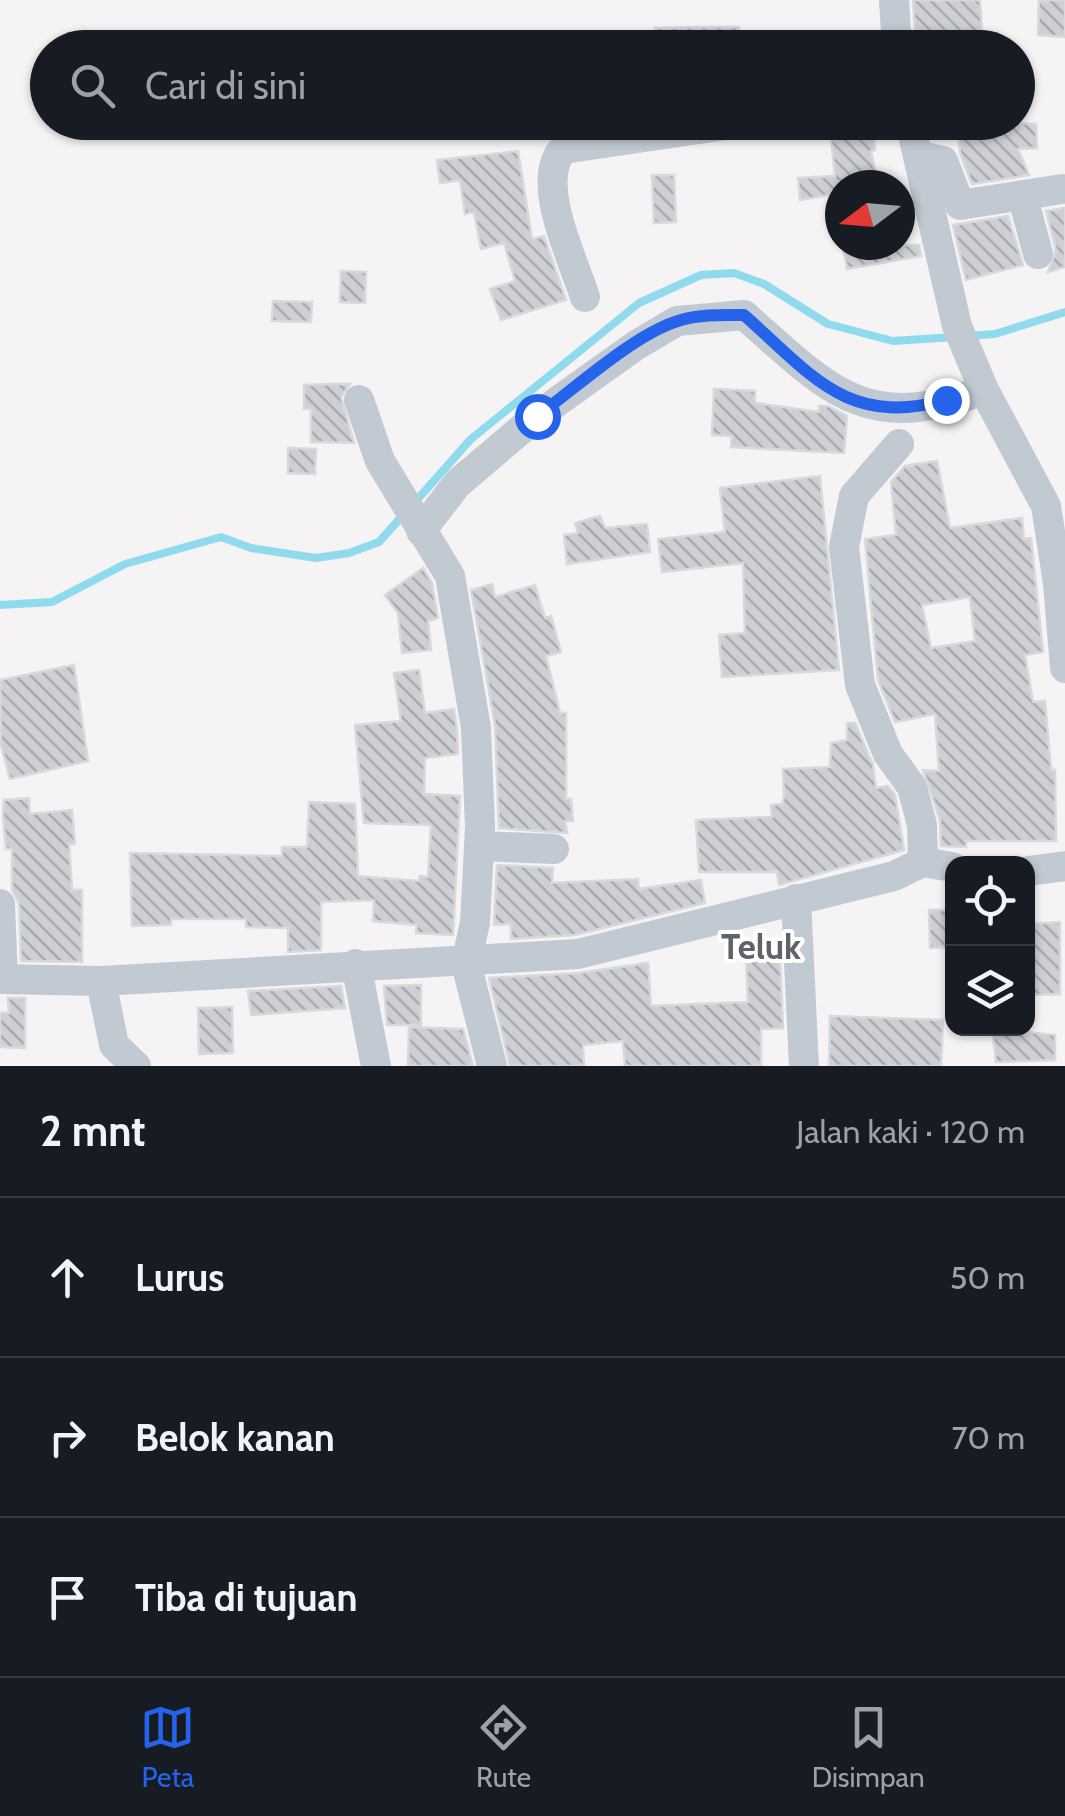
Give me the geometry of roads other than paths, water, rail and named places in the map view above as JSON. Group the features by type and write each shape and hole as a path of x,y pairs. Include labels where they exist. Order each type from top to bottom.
{"street":[{"path":"894,0 896,30"},
{"path":"585,297 552,194 550,173 563,149 624,140"},
{"path":"915,140 957,326 984,390 1046,506 1065,668"},
{"path":"920,156 943,162 960,206 1062,189"},
{"path":"1022,198 1038,254"},
{"path":"417,525 456,484 537,416 677,321 744,315 825,385 860,404 906,410 984,390"},
{"path":"359,400 372,446 450,576 476,728 480,846 475,923 466,962 492,1066"},
{"path":"0,904 2,979 101,981 578,954 938,865 912,787 888,754 860,686 844,547 854,496 899,444"},
{"path":"480,846 554,850"},
{"path":"1035,869 1065,866"},
{"path":"796,899 804,1066"},
{"path":"356,964 376,1066"},
{"path":"101,981 114,1044 136,1066"}],"waterway":[{"path":"416,501 471,439 639,303 701,275 734,273 764,284 828,324 893,341 954,337"},
{"path":"968,336 995,334 1065,312"},
{"path":"0,605 52,602 125,564 221,537 251,548 316,558 349,553 379,542 403,515"}],"district":[{"name":"Teluk","path":"761,947"}]}
